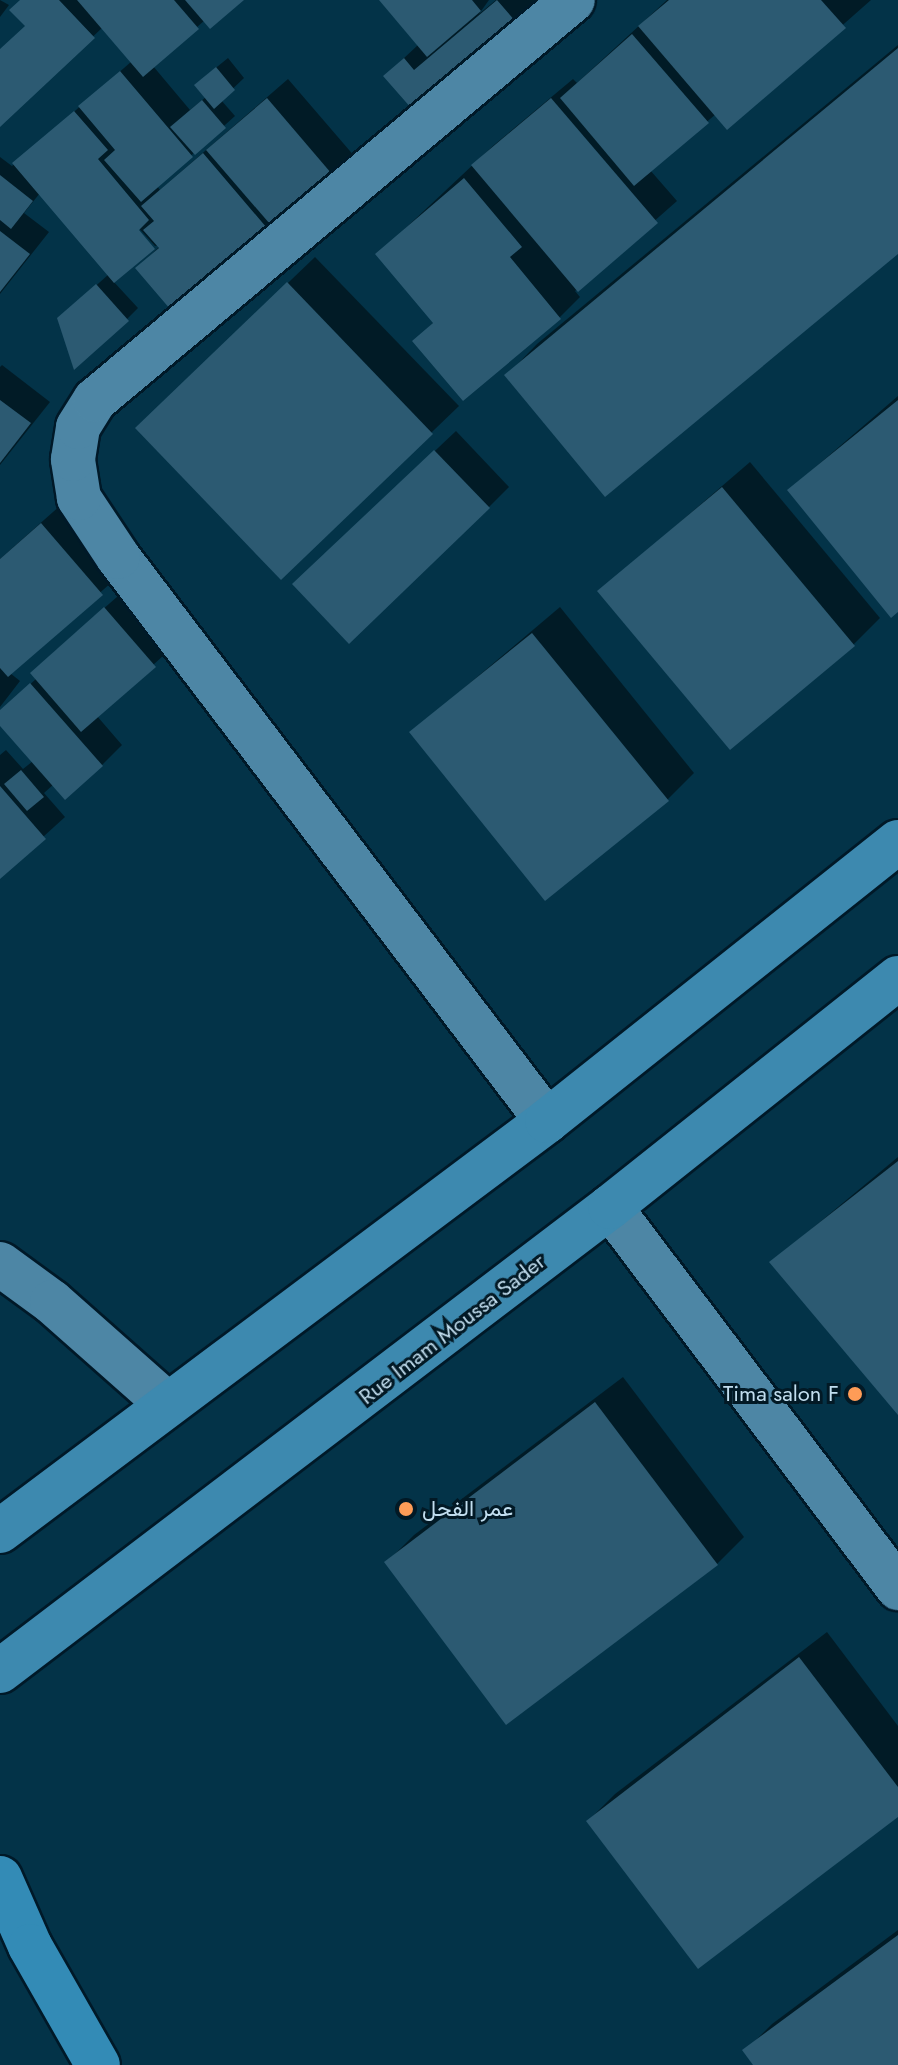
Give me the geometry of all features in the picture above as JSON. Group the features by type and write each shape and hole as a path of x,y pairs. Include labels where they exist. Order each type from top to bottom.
{"highway":[{"path":"0,1878 30,1946 98,2065"}],"main road":[{"path":"0,1531 166,1403 547,1121 898,842"},
{"name":"Rue Imam Moussa Sader","path":"0,1671 610,1207 898,978"}],"street":[{"path":"547,1121 118,557 79,498 73,459 78,427 95,400 573,0"},
{"path":"610,1207 898,1588"},
{"path":"0,1264 52,1302 166,1403"}],"building":[{"path":"20,0 59,0 95,38 0,127 0,49 25,26 9,10"},
{"path":"77,0 174,0 199,29 143,77"},
{"path":"185,0 244,0 210,29"},
{"path":"379,0 472,0 481,11 427,57"},
{"path":"497,0 522,29 419,117 383,76 404,58 414,70"},
{"path":"669,0 821,0 846,28 727,130 638,26"},
{"path":"632,34 709,123 634,186 560,98"},
{"path":"898,48 898,254 605,497 504,375"},
{"path":"216,67 235,90 214,109 194,85"},
{"path":"120,71 193,157 141,202 104,160 115,150 78,106"},
{"path":"267,98 343,187 282,238 206,150"},
{"path":"551,98 658,223 578,292 471,165"},
{"path":"202,100 226,128 195,155 170,127"},
{"path":"74,111 108,150 98,159 149,220 139,230 155,249 114,283 12,163"},
{"path":"203,153 278,241 182,323 135,268 159,248 143,230 154,221 141,206"},
{"path":"0,175 33,201 11,229 0,220"},
{"path":"464,178 522,247 510,257 561,319 463,401 412,341 433,323 375,254"},
{"path":"0,231 30,254 0,292"},
{"path":"287,282 433,434 281,580 135,428"},
{"path":"96,284 129,321 74,370 57,318"},
{"path":"0,400 31,423 0,463"},
{"path":"898,400 898,612 891,618 787,490"},
{"path":"434,450 490,508 349,644 292,584"},
{"path":"722,487 855,646 730,750 597,591"},
{"path":"41,523 103,595 8,677 0,668 0,559"},
{"path":"104,607 156,667 81,732 30,673"},
{"path":"532,633 669,801 545,901 409,732"},
{"path":"30,683 103,766 65,800 0,726 0,710"},
{"path":"21,770 44,797 27,811 4,784"},
{"path":"0,786 46,839 0,879"},
{"path":"898,1161 898,1415 769,1262"},
{"path":"595,1402 718,1565 506,1725 384,1562"},
{"path":"799,1657 898,1787 898,1817 698,1969 586,1821"},
{"path":"898,1935 898,2065 753,2065 742,2050"}],"place":[{"name":"Tima salon F","path":"855,1394"},
{"name":"عمر الفحل","path":"406,1509"}]}
